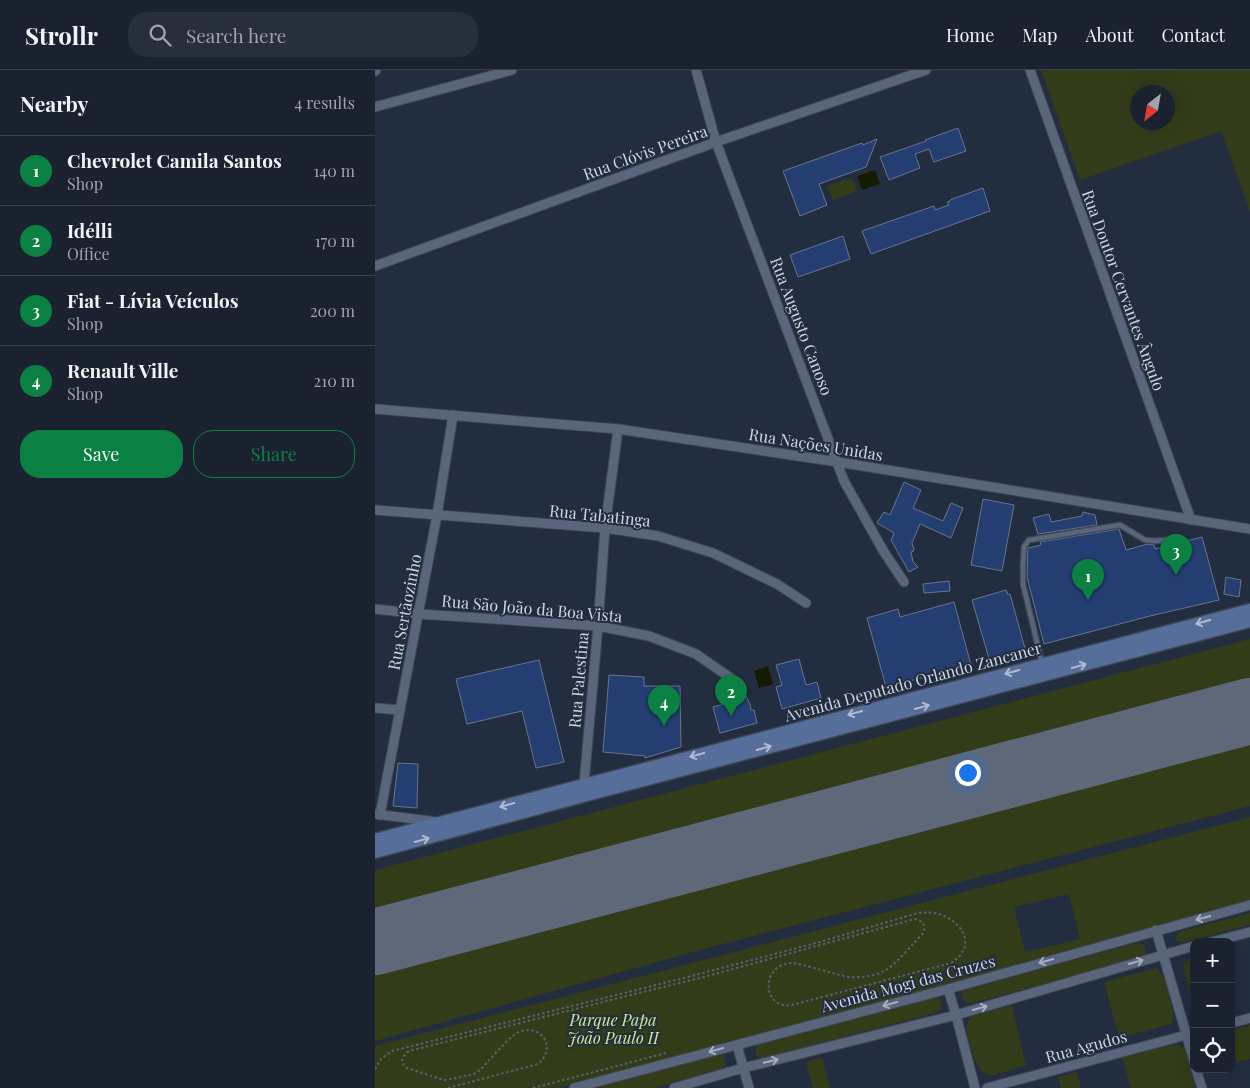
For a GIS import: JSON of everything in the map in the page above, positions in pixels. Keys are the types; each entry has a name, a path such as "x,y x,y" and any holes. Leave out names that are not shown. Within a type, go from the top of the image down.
{"main road":[{"name":"Avenida Deputado Orlando Zancaner","path":"375,840 439,822 585,790 1043,664 1250,610"},
{"name":"Avenida Deputado Orlando Zancaner","path":"614,782 1250,621"},
{"name":"Avenida Deputado Orlando Zancaner","path":"375,852 557,797"}],"street":[{"path":"375,107 512,70"},
{"name":"Rua Augusto Canoso","path":"696,70 716,142 844,481 870,529 904,582"},
{"name":"Rua Clóvis Pereira","path":"375,266 716,142 926,70"},
{"name":"Rua Doutor Cervantes Ângulo","path":"1030,70 1191,520"},
{"name":"Rua Nações Unidas","path":"375,409 618,429 838,462 1250,529"},
{"name":"Rua Sertãozinho","path":"378,814 419,614 453,415"},
{"name":"Rua Palestina","path":"585,790 605,528 618,429"},
{"name":"Rua Tabatinga","path":"375,510 605,528 658,536 713,553 777,584 806,603"},
{"name":"Rua São João da Boa Vista","path":"375,609 419,614 598,626 649,636 696,654 735,681"},
{"path":"375,708 400,710"},
{"path":"378,814 439,822"},
{"path":"407,818 410,820 411,826 408,832"},
{"name":"Avenida Mogi das Cruzes","path":"574,1088 948,989 1250,905"},
{"path":"1156,930 1190,1034"},
{"path":"1227,938 1250,932"},
{"path":"674,1088 743,1068 956,1015 1190,947"},
{"path":"948,989 975,1088"},
{"path":"1235,1022 1250,1018"},
{"name":"Rua Agudos","path":"987,1088 1190,1034"},
{"path":"737,1044 749,1088"},
{"path":"1197,1073 1201,1088"}],"lane":[{"path":"1043,664 1023,584 1024,547 1027,542 1029,540 1120,525 1145,540 1166,540"}],"path":[{"path":"375,1070 381,1059 392,1051 680,979 816,943 918,913 930,912 941,914 957,925 965,936 966,941 963,952 951,963 792,1005 787,1006 778,1003 771,997 768,984 770,975 776,968 794,963 855,978 885,971 923,934 924,926 922,922 915,919 704,977 409,1051 403,1057 403,1065 407,1068 444,1080 452,1079 474,1074 480,1070 515,1033 524,1030 534,1030 543,1036 547,1051 545,1057 538,1064 448,1088"},
{"path":"471,1082 473,1088"}],"green space":[{"path":"1041,70 1250,70 1250,212 1221,131 1080,180"},
{"path":"852,178 857,191 833,200 827,186"},
{"path":"1250,639 1250,693 375,926 375,870"},
{"path":"1250,728 1250,806 700,950 375,1041 375,958"},
{"name":"Parque Papa João Paulo II","path":"1250,817 1250,904 558,1088 375,1088 375,1046","holes":["1069,894 1080,939 1025,952 1014,907"]},
{"path":"1250,913 1250,925 1200,938 1190,938 1190,941 1185,942 1176,941 1178,932"},
{"path":"1140,942 1145,946 1146,952 1143,957 972,1003 967,1004 962,999 961,995 964,990"},
{"path":"1190,960 1190,994 1183,967 1186,961"},
{"path":"1157,968 1166,982 1174,1015 1171,1024 1119,1038 1104,982"},
{"path":"933,997 939,998 941,1002 941,1008 936,1013 761,1058 755,1054 758,1044"},
{"path":"1012,1005 1026,1065 992,1076 982,1072 974,1059 966,1030 970,1017"},
{"path":"1250,1025 1250,1059 1237,1062 1235,1056 1235,1029"},
{"path":"1177,1044 1185,1048 1195,1088 1131,1088 1122,1057"},
{"path":"723,1055 725,1062 721,1070 653,1088 596,1088"},
{"path":"822,1058 830,1088 813,1088 806,1062"},
{"path":"1077,1072 1081,1088 1061,1088 1058,1077"}],"shaded area":[{"path":"875,170 880,184 862,190 857,176"},
{"path":"768,666 773,684 759,688 754,671"}],"building":[{"path":"958,128 966,151 934,162 929,149 915,154 920,168 889,180 880,157"},
{"path":"877,139 866,167 819,184 827,205 800,216 783,171"},
{"path":"983,188 990,211 871,254 862,231 934,206 935,210 949,205 947,202 950,200"},
{"path":"843,236 850,259 798,277 790,255"},
{"path":"904,482 921,490 913,508 943,521 951,503 963,508 951,538 920,524 912,543 914,551 911,552 913,562 918,567 909,572 891,540 894,533 877,523 884,512 890,515"},
{"path":"983,499 1014,505 1002,571 971,565"},
{"path":"1083,512 1095,515 1097,525 1038,534 1033,518 1049,514 1051,522 1082,516"},
{"path":"1119,529 1126,550 1148,544 1154,545 1155,549 1202,537 1219,600 1044,644 1027,577 1028,548 1041,545 1040,542"},
{"path":"1226,577 1241,580 1239,597 1224,594"},
{"path":"949,581 950,591 924,593 923,584"},
{"path":"1006,590 1008,595 1010,594 1026,652 990,662 972,600"},
{"path":"954,602 971,665 886,687 867,618 898,609 900,617"},
{"path":"799,659 806,685 817,682 821,698 782,709 776,687 782,685 776,665"},
{"path":"539,660 564,762 536,768 522,711 467,724 456,679"},
{"path":"609,675 644,677 644,686 680,686 681,747 645,758 645,756 603,752"},
{"path":"746,696 751,710 754,710 757,723 720,733 713,707 728,703 729,700 736,699 736,697"},
{"path":"398,763 418,764 417,808 393,806"}],"runway":[{"path":"375,942 1250,711"}],"place":[{"name":"Fiat - Lívia Veículos","path":"1176,575"},
{"name":"Chevrolet Camila Santos","path":"1088,600"},
{"name":"Idélli","path":"731,716"},
{"name":"Renault Ville","path":"664,726"}]}
